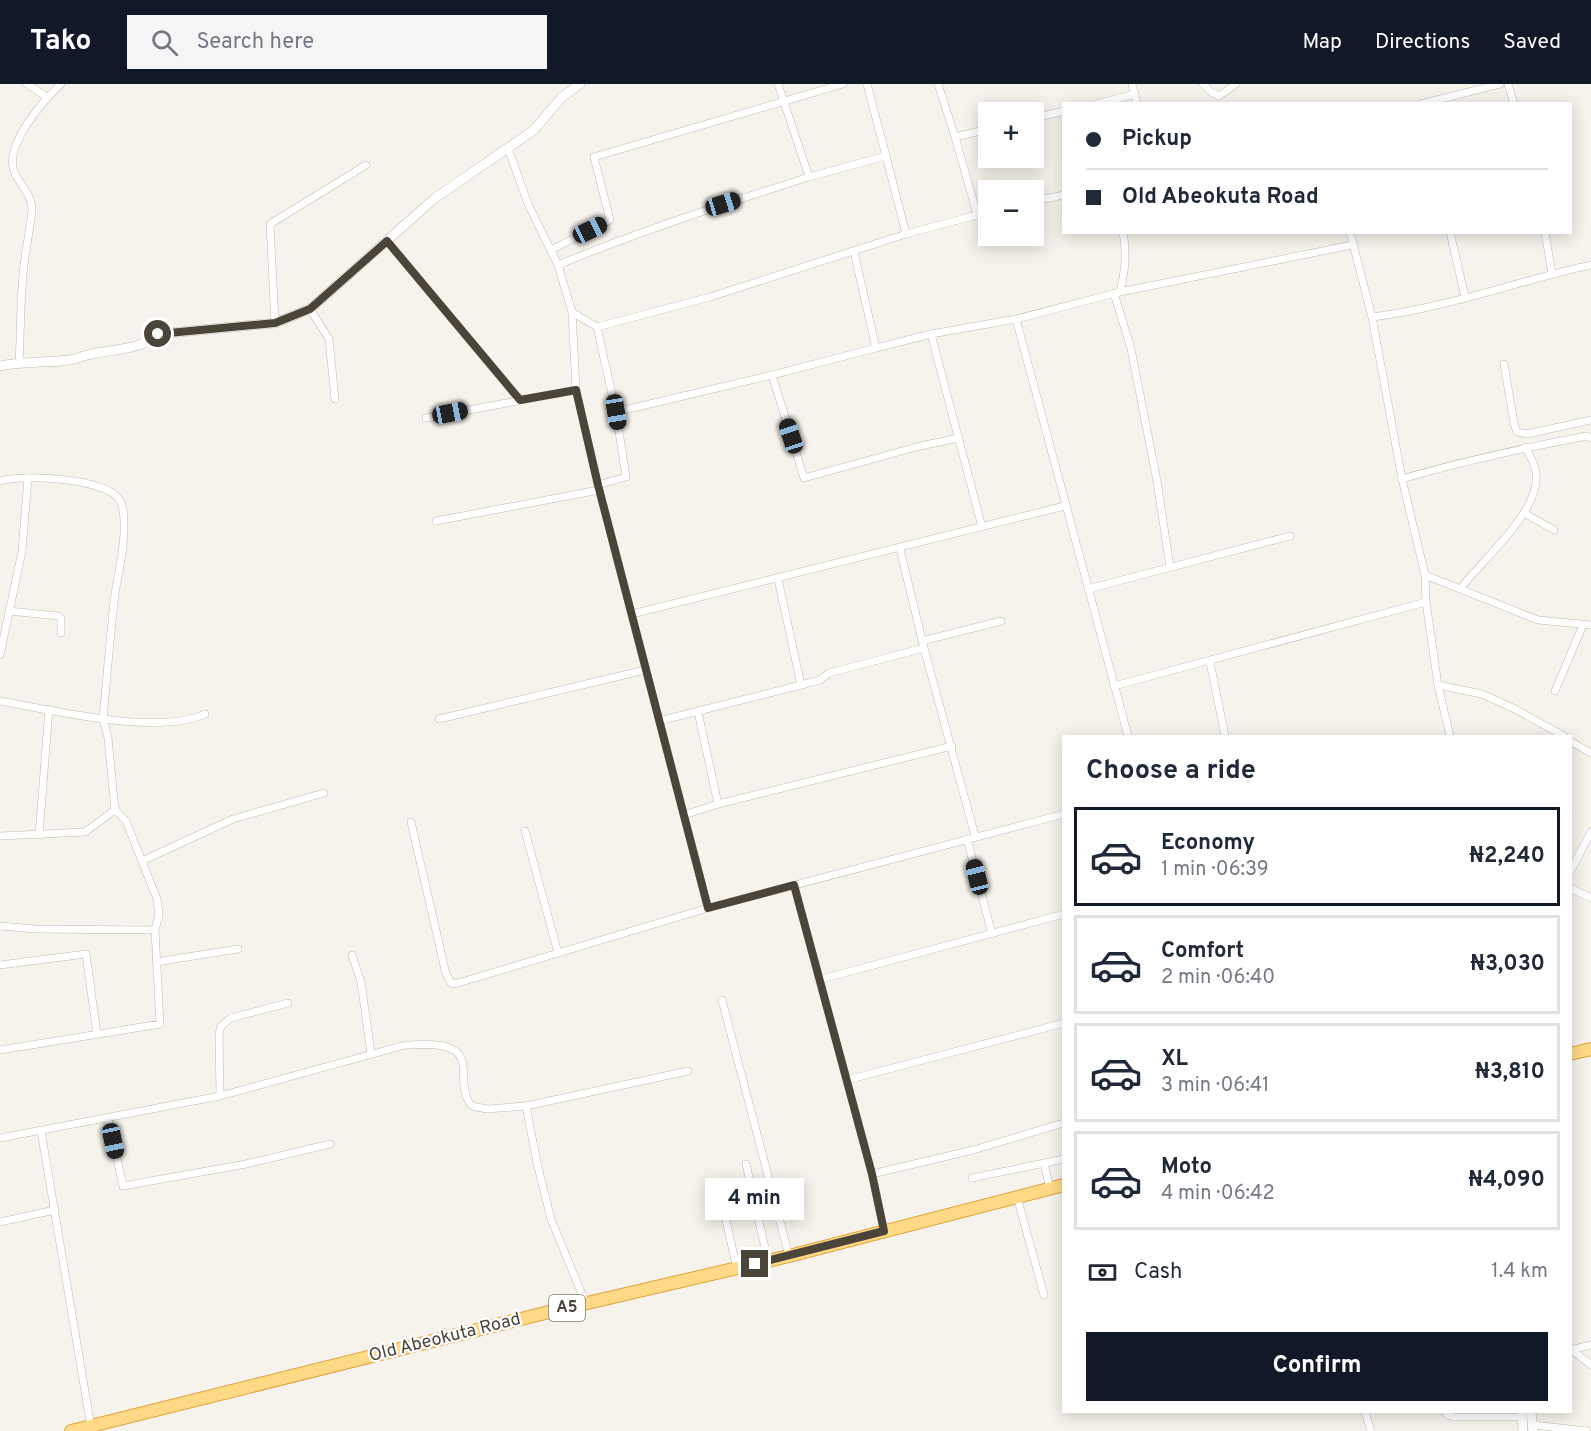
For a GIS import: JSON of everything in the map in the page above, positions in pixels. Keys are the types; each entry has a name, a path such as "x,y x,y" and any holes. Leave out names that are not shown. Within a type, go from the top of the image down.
{"highway":[{"path":"1572,1054 1591,1049"},
{"name":"Old Abeokuta Road","path":"71,1431 737,1269 1062,1185"}],"street":[{"path":"27,84 47,97"},
{"path":"19,362 24,266 32,208 27,192 14,171 13,164 21,134 47,97 61,84"},
{"path":"0,366 19,362 70,360 96,353 121,350 152,339 158,334 275,323 310,309 435,198 542,123 562,97 568,84"},
{"path":"562,97 580,84"},
{"path":"778,84 809,177"},
{"path":"551,250 610,220 594,157 843,84"},
{"path":"867,84 906,234"},
{"path":"572,312 597,327 710,297 906,234 977,214 938,84"},
{"path":"1132,84 1137,102"},
{"path":"1203,84 1219,100 1236,84"},
{"path":"1428,102 1500,84"},
{"path":"1508,84 1513,102"},
{"path":"1104,102 1135,94"},
{"path":"1044,116 1062,111"},
{"path":"955,137 978,131"},
{"path":"508,148 528,204 558,265 572,312 576,390 598,488 708,908"},
{"path":"558,265 680,218 809,177 885,156"},
{"path":"275,323 270,224 366,165"},
{"path":"1044,199 1062,195"},
{"path":"1123,234 1126,266 1117,292 1131,349 1163,514 1170,567"},
{"path":"1350,234 1372,317 1402,478 1425,575 1426,602 1438,685 1450,735"},
{"path":"1450,234 1465,297"},
{"path":"1545,234 1552,274"},
{"path":"387,241 520,400"},
{"path":"616,412 931,334 1016,320 1117,292 1352,245"},
{"path":"854,252 876,348"},
{"path":"1372,317 1390,315 1591,265"},
{"path":"310,309 329,339 335,399"},
{"path":"1016,320 1128,735"},
{"path":"436,521 598,488 626,477 616,412 597,327"},
{"path":"931,334 982,527"},
{"path":"1504,364 1517,432 1527,434 1591,420"},
{"path":"772,375 804,477 959,438"},
{"path":"426,418 576,390"},
{"path":"1402,478 1525,447 1587,436 1591,438"},
{"path":"1461,588 1524,513 1534,494 1537,476 1534,464 1525,447"},
{"path":"0,481 13,477 95,484 119,499 123,513 124,532 115,594 103,718 108,738 115,810 126,821 157,899 159,915 155,930 160,1024 0,1050"},
{"path":"0,655 22,551 28,478"},
{"path":"632,614 1065,506"},
{"path":"1524,513 1554,530"},
{"path":"1088,589 1290,536"},
{"path":"900,549 923,645 952,746 992,934"},
{"path":"1425,575 1538,620 1587,625 1556,691"},
{"path":"778,579 801,685"},
{"path":"1114,686 1426,602"},
{"path":"9,611 58,616 61,618 61,633"},
{"path":"659,722 820,680 829,673 1000,621"},
{"path":"1210,662 1225,735"},
{"path":"439,719 645,670"},
{"path":"1438,685 1482,694 1515,708 1562,735"},
{"path":"0,701 130,722 176,722 205,714"},
{"path":"39,835 49,709"},
{"path":"698,712 718,804"},
{"path":"1572,742 1591,753"},
{"path":"684,815 718,804 952,746"},
{"path":"142,861 233,819 324,793"},
{"path":"0,836 85,832 115,810"},
{"path":"411,822 446,974 451,983 455,984 708,908 1062,815"},
{"path":"525,831 558,953"},
{"path":"1572,868 1591,832"},
{"path":"794,885 872,1174 884,1231"},
{"path":"1572,889 1591,898"},
{"path":"818,980 1062,915"},
{"path":"0,926 35,929 155,930"},
{"path":"156,962 238,949"},
{"path":"0,965 86,954 98,1034"},
{"path":"352,955 361,982 371,1053"},
{"path":"722,1000 789,1256"},
{"path":"220,1096 219,1034 221,1026 231,1018 288,1003"},
{"path":"847,1080 1062,1024"},
{"path":"0,1138 220,1096 371,1053 405,1046 436,1044 448,1048 461,1059 465,1094 472,1106 487,1109 526,1106 688,1071"},
{"path":"526,1106 551,1219 586,1304"},
{"path":"108,1118 123,1186 246,1164 330,1144"},
{"path":"872,1174 973,1150 1062,1124"},
{"path":"41,1131 91,1427"},
{"path":"972,1179 1062,1160"},
{"path":"746,1164 768,1261"},
{"path":"1044,1164 1050,1188"},
{"path":"737,1269 720,1194 723,1190 750,1184"},
{"path":"1017,1197 1044,1295"},
{"path":"0,1222 55,1210"},
{"path":"1572,1350 1591,1346"},
{"path":"1572,1351 1591,1365"},
{"path":"1365,1413 1371,1431"},
{"path":"1446,1413 1454,1417 1522,1414 1523,1431"},
{"path":"1531,1413 1533,1428 1587,1431"}],"route":[{"path":"158,334 275,323 310,309 387,241 520,400 576,390 645,670 708,908 794,885 872,1174 884,1231 755,1264"}]}
